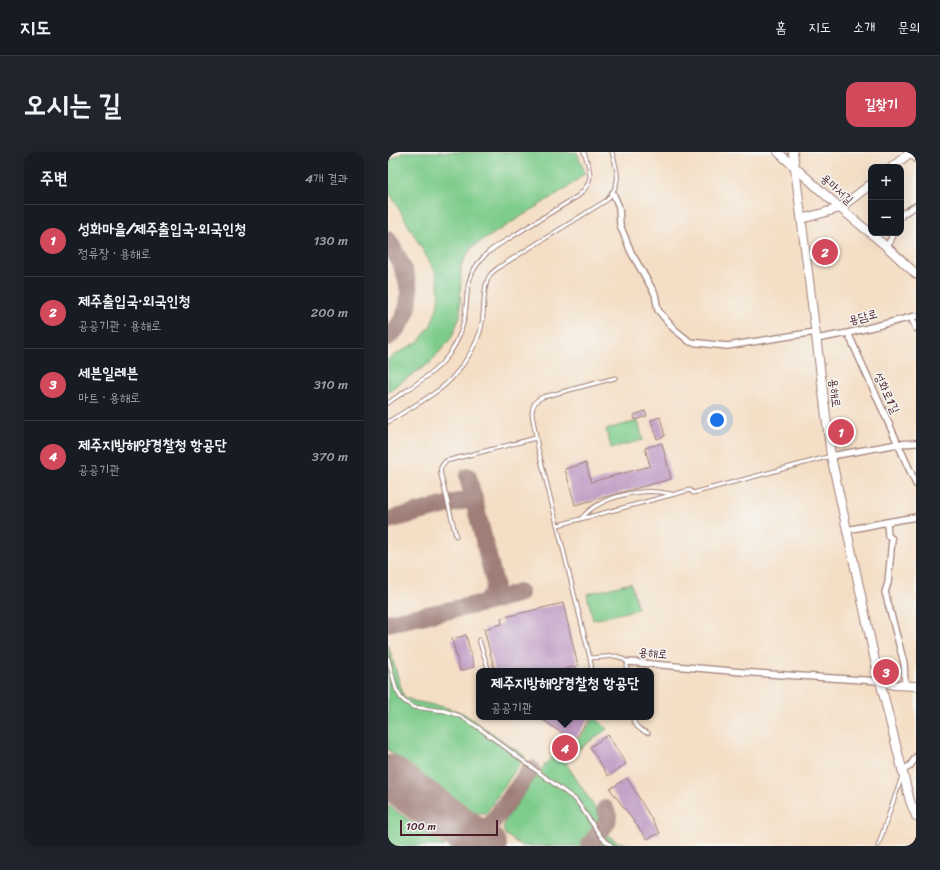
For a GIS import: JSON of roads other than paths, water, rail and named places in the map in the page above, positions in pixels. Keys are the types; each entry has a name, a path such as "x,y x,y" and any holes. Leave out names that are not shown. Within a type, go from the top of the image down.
{"main road":[{"name":"용마서길","path":"778,152 840,208 916,273"},
{"name":"용해로","path":"793,152 831,456 880,680 904,770 910,801 916,816"},
{"path":"896,164 910,152"},
{"path":"802,219 840,208 868,186"},
{"path":"880,680 893,685 916,686"}],"street":[{"path":"910,152 916,159"},
{"name":"용담로","path":"613,193 619,207 620,225 631,252 655,294 658,310 673,328 690,342 727,346 848,333 913,316"},
{"path":"904,213 916,206"},
{"path":"887,247 892,236"},
{"path":"913,316 916,328"},
{"name":"성화로1길","path":"848,333 916,484"},
{"path":"831,456 898,444 916,443"},
{"path":"847,530 916,518"},
{"path":"887,522 888,536 892,539 888,583 885,592 904,663 905,685"},
{"name":"용해로","path":"628,662 754,673 880,680"},
{"path":"904,770 910,766 916,757"}],"lane":[{"path":"388,403 431,374 450,353 458,338 464,321 469,280 481,260 496,247 578,196 587,188 590,172 589,163 584,152"},
{"path":"388,422 440,389 454,375 470,353 480,332 485,310 485,287 490,275 499,267 607,200 613,193 618,179 612,152"},
{"path":"592,668 536,438 532,409 534,403 543,397 615,378"},
{"path":"456,536 441,475 441,464 446,461 536,438"},
{"path":"558,525 690,490 693,493 831,456"},
{"path":"581,519 587,511 596,505 622,496 644,492 672,495"},
{"path":"479,640 488,668"},
{"name":"용해로","path":"590,658 617,656 628,662"},
{"path":"388,658 396,689 400,698 413,706 445,711 460,716 479,728 576,800 602,838 612,846"},
{"path":"627,668 628,662"},
{"path":"633,720 640,731 648,733"},
{"path":"878,846 904,770"}],"place":[{"name":"제주출입국·외국인청","path":"825,252"},
{"name":"성화마을/제주출입국·외국인청","path":"841,432"},
{"name":"세븐일레븐","path":"886,672"},
{"name":"제주지방해양경찰청 항공단","path":"565,748"}]}
